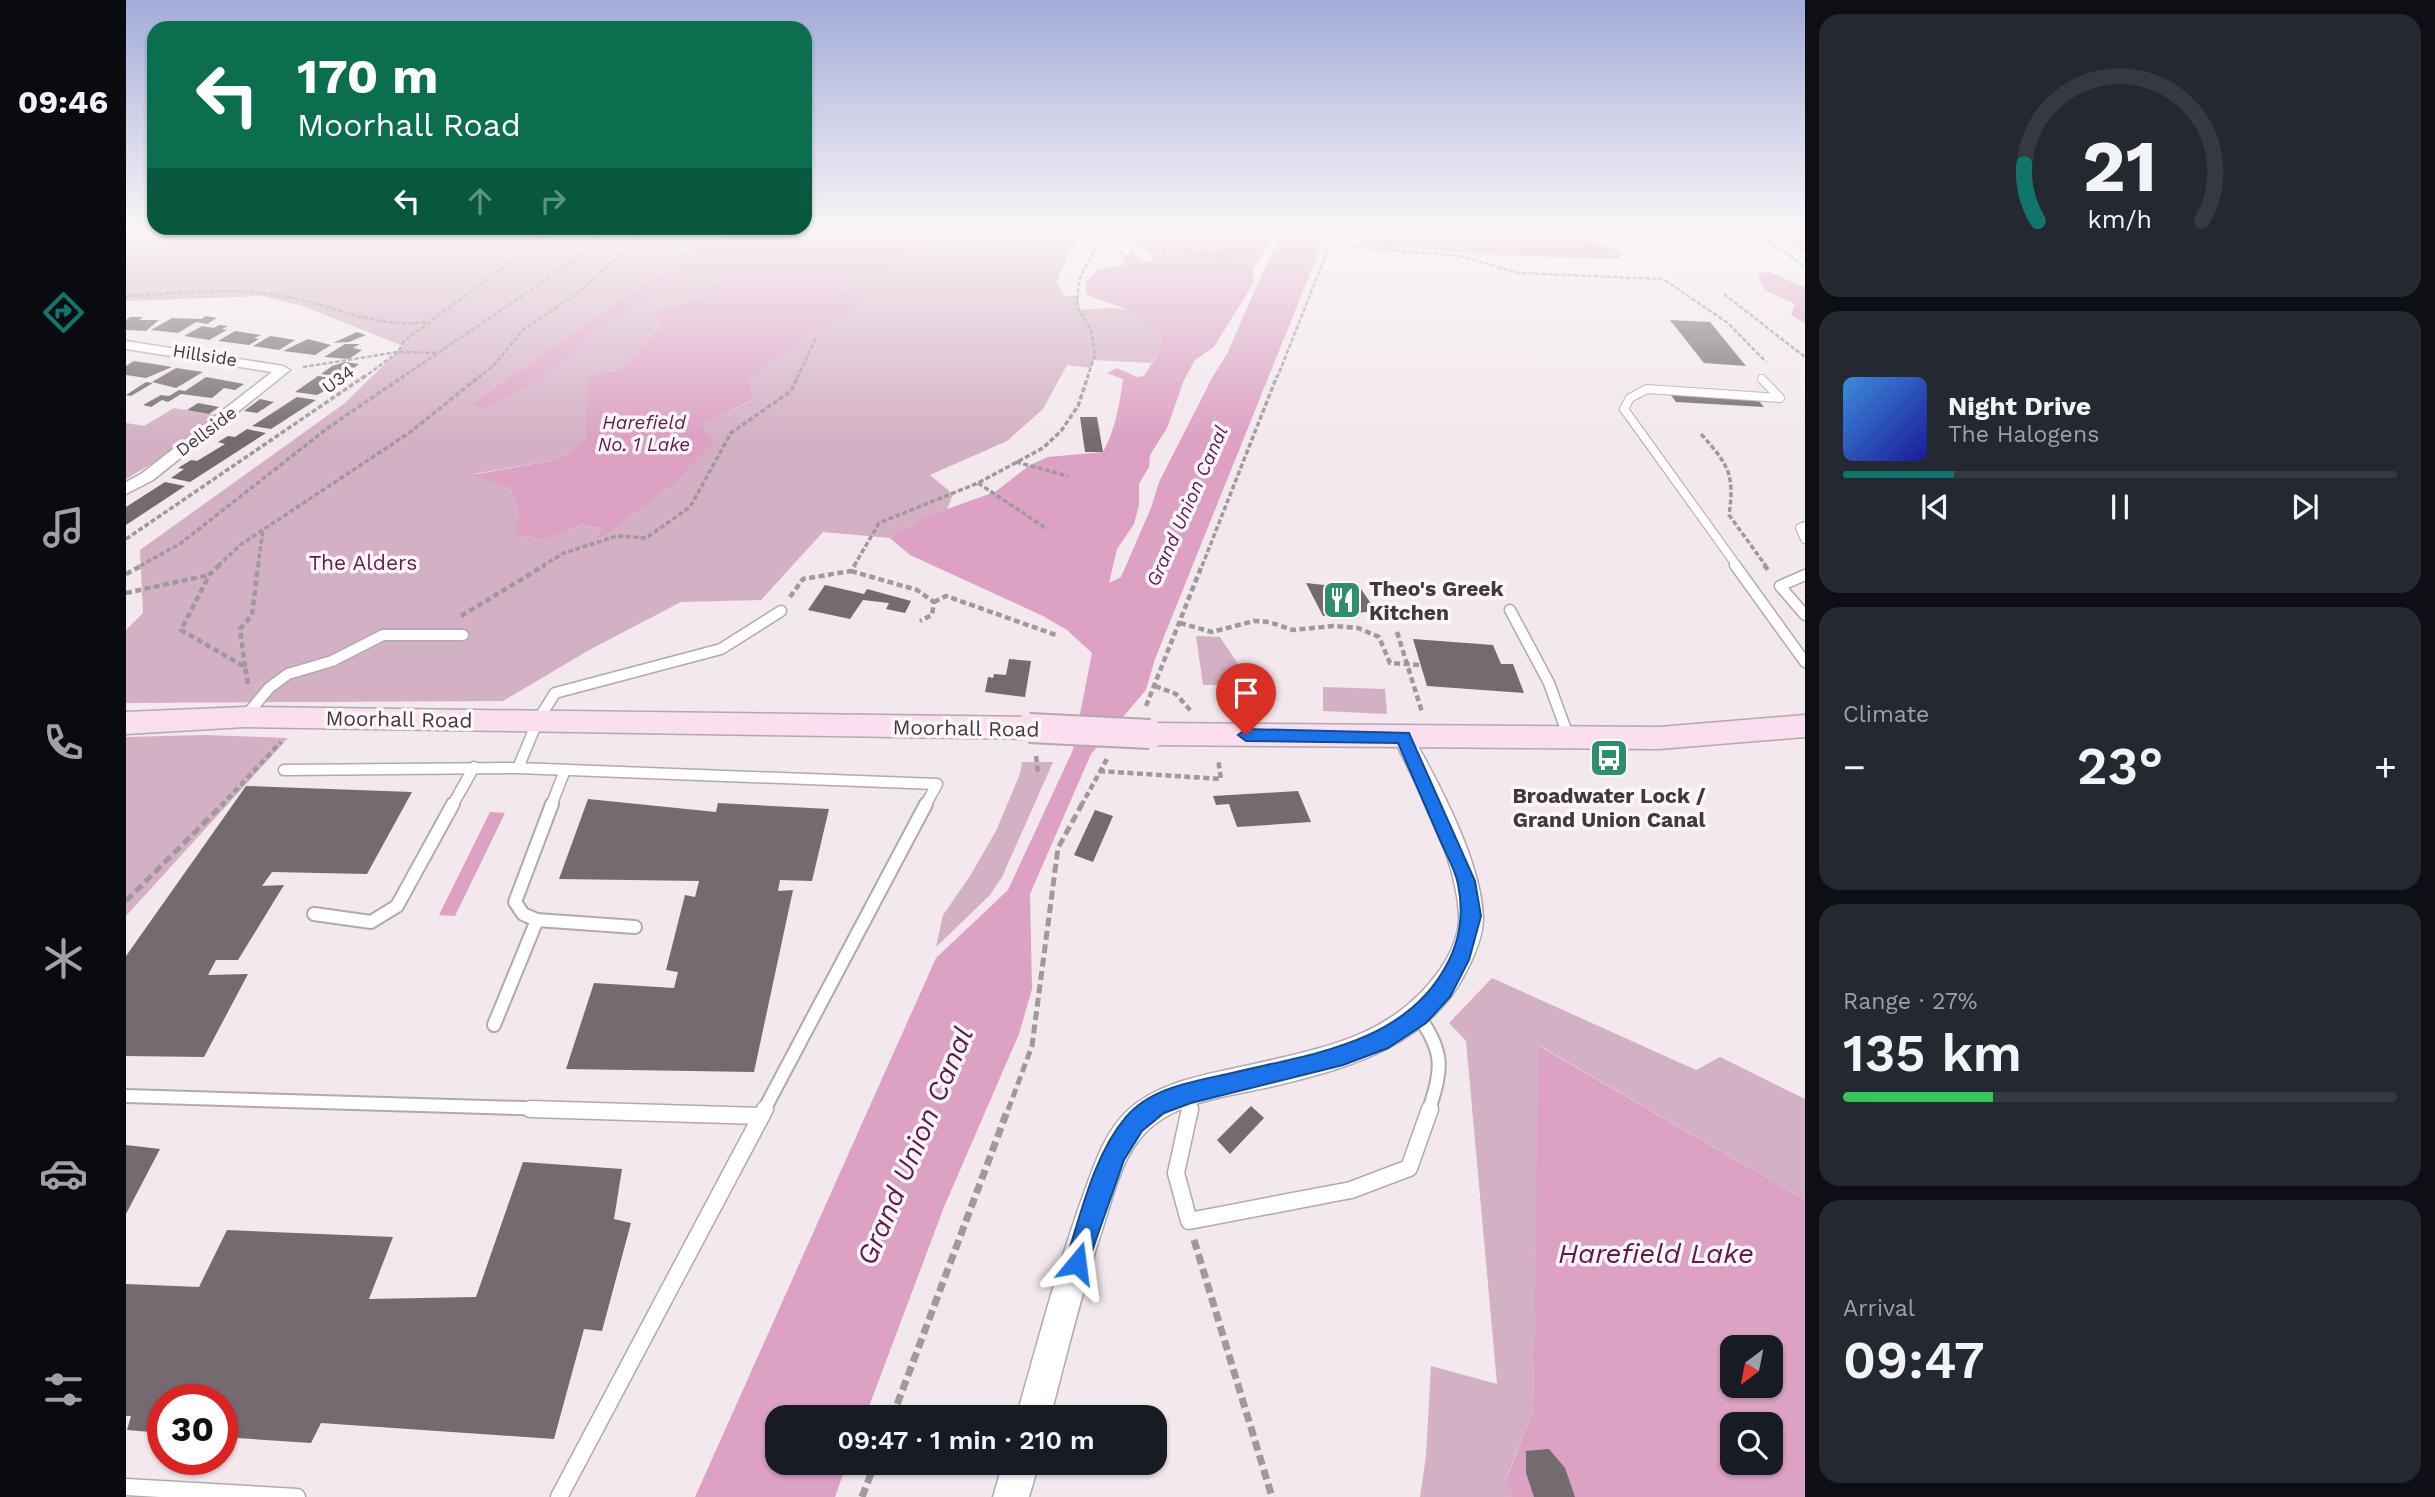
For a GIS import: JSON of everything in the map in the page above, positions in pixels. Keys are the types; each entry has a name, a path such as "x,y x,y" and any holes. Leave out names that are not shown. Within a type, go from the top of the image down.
{"street":[{"name":"Hillside","path":"126,345 283,370"},
{"name":"Dellside","path":"126,489 147,477 283,370"},
{"name":"Moorhall Road","path":"126,723 249,711 1032,739 1150,734 1414,730 1569,738 1659,738 1805,726"},
{"path":"1037,1405 1084,1237 1116,1152 1134,1124 1157,1105 1191,1093 1343,1056 1381,1041 1419,1017 1443,991 1460,960 1472,916 1466,881 1414,730"},
{"path":"1011,1497 1017,1475"}],"lane":[{"path":"1762,379 1780,398 1647,388 1630,398 1624,409 1805,662"},
{"path":"1805,526 1800,528 1805,539"},
{"path":"1805,575 1780,586 1805,615"},
{"path":"1510,610 1549,684 1569,738"},
{"path":"518,768 538,720 555,693 721,649 781,611"},
{"path":"249,711 288,674 332,661 383,635 463,635"},
{"path":"314,914 371,922 397,906 474,767"},
{"path":"284,770 474,767 937,784 559,1497"},
{"path":"565,770 515,902 523,914 537,919 635,927"},
{"path":"494,1025 537,919"},
{"path":"1191,1093 1190,1115 1176,1172 1189,1221 1351,1190 1409,1168 1439,1074 1440,1054 1431,1033 1419,1017"},
{"path":"126,1096 761,1116"},
{"path":"126,1487 298,1497"}],"path":[{"path":"294,299 407,326 433,319"},
{"name":"U34","path":"126,539 318,410 398,352 404,341 460,299"},
{"path":"126,574 181,543 329,427 518,299"},
{"path":"245,667 181,630 210,575 240,545 409,433 493,366 523,330 569,299"},
{"path":"851,571 879,523 978,483 1043,448 1061,431 1078,405 1095,355 1091,330 1077,306 1078,299"},
{"path":"1192,719 1191,711 1176,694 1155,686 1308,299"},
{"path":"1692,299 1728,323 1766,362"},
{"path":"1730,299 1805,357"},
{"path":"417,635 456,619 564,553 617,536 646,538 690,507 731,433 791,391 817,336"},
{"path":"303,367 398,352 439,353"},
{"path":"1701,434 1732,470 1734,479 1730,515 1780,586"},
{"path":"1016,462 1068,476"},
{"path":"978,483 1047,529"},
{"path":"249,711 240,629 252,615 263,529"},
{"path":"781,611 803,579 851,571 917,590 934,602"},
{"path":"126,593 210,575"},
{"path":"934,602 946,596 1056,635"},
{"path":"920,621 932,615 934,602"},
{"path":"1179,623 1212,632 1254,621 1269,622 1293,630 1333,626 1358,628 1379,637 1390,663 1421,665"},
{"path":"1397,632 1407,664 1414,730"},
{"path":"126,901 255,772 288,733"},
{"path":"1032,739 1038,772"},
{"path":"897,1405 1032,1046 1058,848 1099,771 1221,779 1217,751"},
{"path":"1189,1221 1272,1497"},
{"path":"862,1497 870,1475"}],"green space":[{"name":"The Alders","path":"126,299 185,299 126,301"},
{"name":"The Alders","path":"274,299 623,299 471,402 486,409 550,373 592,335 647,299 700,299 649,312 661,323 620,372 587,376 588,440 559,459 474,474 510,488 519,513 515,535 545,540 580,525 601,528 599,539 700,425 751,401 747,380 812,332 839,321 863,300 860,299 1078,299 1080,310 1116,308 1136,313 1154,327 1162,339 1161,348 1151,363 1094,360 1091,368 1067,365 1043,409 1007,441 930,475 953,494 947,510 922,518 890,538 823,532 761,600 681,602 591,649 503,701 126,703 126,630 143,613 140,550 345,403 403,346 303,306"},
{"path":"174,408 216,415 153,463 126,479 126,423 144,426"},
{"path":"1196,636 1220,637 1252,685 1203,685"},
{"path":"1323,687 1385,689 1387,714 1323,711"},
{"path":"205,735 288,738 126,916 126,737"},
{"path":"1022,762 1053,762 1002,877 990,895 936,947 943,915 996,831 1020,774"},
{"path":"1492,978 1696,1070 1720,1057 1805,1099 1805,1200 1540,1046 1533,1411 1506,1479 1512,1497 1420,1497 1426,1456 1431,1366 1497,1384 1466,1041 1449,1023"}],"water":[{"name":"Harefield No. 1 Lake","path":"623,299 647,299 592,335 550,373 486,409 470,403"},
{"name":"Harefield No. 1 Lake","path":"700,299 864,300 839,321 812,332 748,380 752,400 701,425 713,443 673,484 597,540 601,528 580,525 545,540 514,535 519,513 510,488 473,475 559,459 587,440 587,376 620,371 661,324 649,312"},
{"name":"Grand Union Canal","path":"1099,299 1244,299 1214,347 1195,360 1184,380 1167,428 1150,455 1149,467 1139,484 1139,505 1134,524 1117,549 1109,583 1121,577 1151,508 1159,482 1227,354 1251,299 1300,299 1155,659 1146,690 1091,754 1030,894 1032,989 1019,1034 944,1207 870,1405 765,1405 765,1475 843,1475 835,1497 695,1497 936,958 1008,890 1073,750 1092,653 1067,630 1043,616 910,555 890,538 922,518 995,492 1030,465 1048,457 1103,452 1114,426 1123,379 1107,373 1117,368 1137,377 1144,376 1161,348 1162,339 1155,329 1138,315"},
{"path":"1784,299 1805,299 1805,323 1791,315 1795,304"},
{"path":"490,812 505,813 455,916 439,915"},
{"name":"Harefield Lake","path":"1539,1046 1805,1200 1805,1497 1512,1497 1506,1480 1533,1411"}],"building":[{"path":"206,316 217,318 207,324 196,322 178,333 151,330 172,318 201,319"},
{"path":"130,317 159,320 146,331 126,330 126,320"},
{"path":"1670,320 1710,322 1746,366 1704,363"},
{"path":"219,325 228,326 222,329 227,330 209,340 184,336 202,326 214,328"},
{"path":"235,331 261,335 254,338 259,339 249,345 218,341"},
{"path":"357,332 366,335 349,342 333,343"},
{"path":"270,336 295,340 279,350 253,346"},
{"path":"308,339 331,345 315,355 283,351"},
{"path":"345,344 360,344 353,348 362,350 349,359 324,357"},
{"path":"134,361 172,367 146,378 126,375 126,366"},
{"path":"345,362 359,364 342,377 321,374 332,366"},
{"path":"176,368 203,372 176,388 152,382"},
{"path":"318,376 344,380 317,395 295,392"},
{"path":"206,377 244,384 235,390 224,388 212,398 181,394 168,402 162,400 151,407 143,405 161,395 169,396 179,390 185,391"},
{"path":"146,382 153,383 131,396 126,395"},
{"path":"1671,395 1758,400 1764,407 1676,402"},
{"path":"297,397 316,400 271,429 252,426"},
{"path":"260,399 274,402 257,413 244,411"},
{"path":"198,403 219,407 209,414 187,410"},
{"path":"1080,417 1097,417 1103,452 1085,452"},
{"path":"247,429 266,433 190,482 171,478 184,469 178,468 191,460 197,461 225,444 218,442 228,436 235,437"},
{"path":"165,482 185,486 126,525 126,507"},
{"name":"Theo's Greek Kitchen","path":"1306,583 1361,589 1376,611 1323,616"},
{"path":"825,585 864,594 867,589 911,601 905,613 886,609 889,603 863,600 850,619 808,610"},
{"path":"1413,639 1493,645 1501,664 1513,664 1524,693 1427,686"},
{"path":"1009,659 1031,661 1025,697 985,692 988,677 993,678 994,674 1006,675"},
{"path":"246,786 412,792 367,874 272,872 262,886 284,885 238,960 216,960 208,975 248,974 204,1057 126,1056 126,956"},
{"path":"1298,791 1311,822 1237,827 1229,804 1216,805 1213,796"},
{"path":"588,799 716,812 718,803 829,809 812,881 780,880 778,891 793,890 754,1072 566,1069 594,983 674,988 678,972 666,970 685,895 695,897 699,881 559,879"},
{"path":"1095,810 1113,816 1093,862 1074,855"},
{"path":"1251,1106 1264,1118 1230,1154 1217,1140"},
{"path":"126,1145 160,1149 126,1214"},
{"path":"523,1162 622,1169 614,1219 631,1223 602,1331 584,1329 554,1439 321,1423 311,1443 238,1438 238,1384 147,1384 147,1432 127,1430 131,1416 126,1416 126,1284 199,1287 227,1230 393,1237 369,1299 476,1297"},
{"path":"1549,1449 1565,1468 1575,1497 1534,1497 1526,1473 1526,1451"}],"place":[{"name":"Theo's Greek Kitchen","path":"1342,600"},
{"name":"Broadwater Lock / Grand Union Canal","path":"1609,758"}],"route":[{"path":"1077,1263 1104,1179 1116,1152 1134,1124 1157,1105 1191,1093 1343,1056 1381,1041 1419,1017 1443,991 1460,960 1468,936 1472,916 1466,881 1403,737 1246,735"}]}
